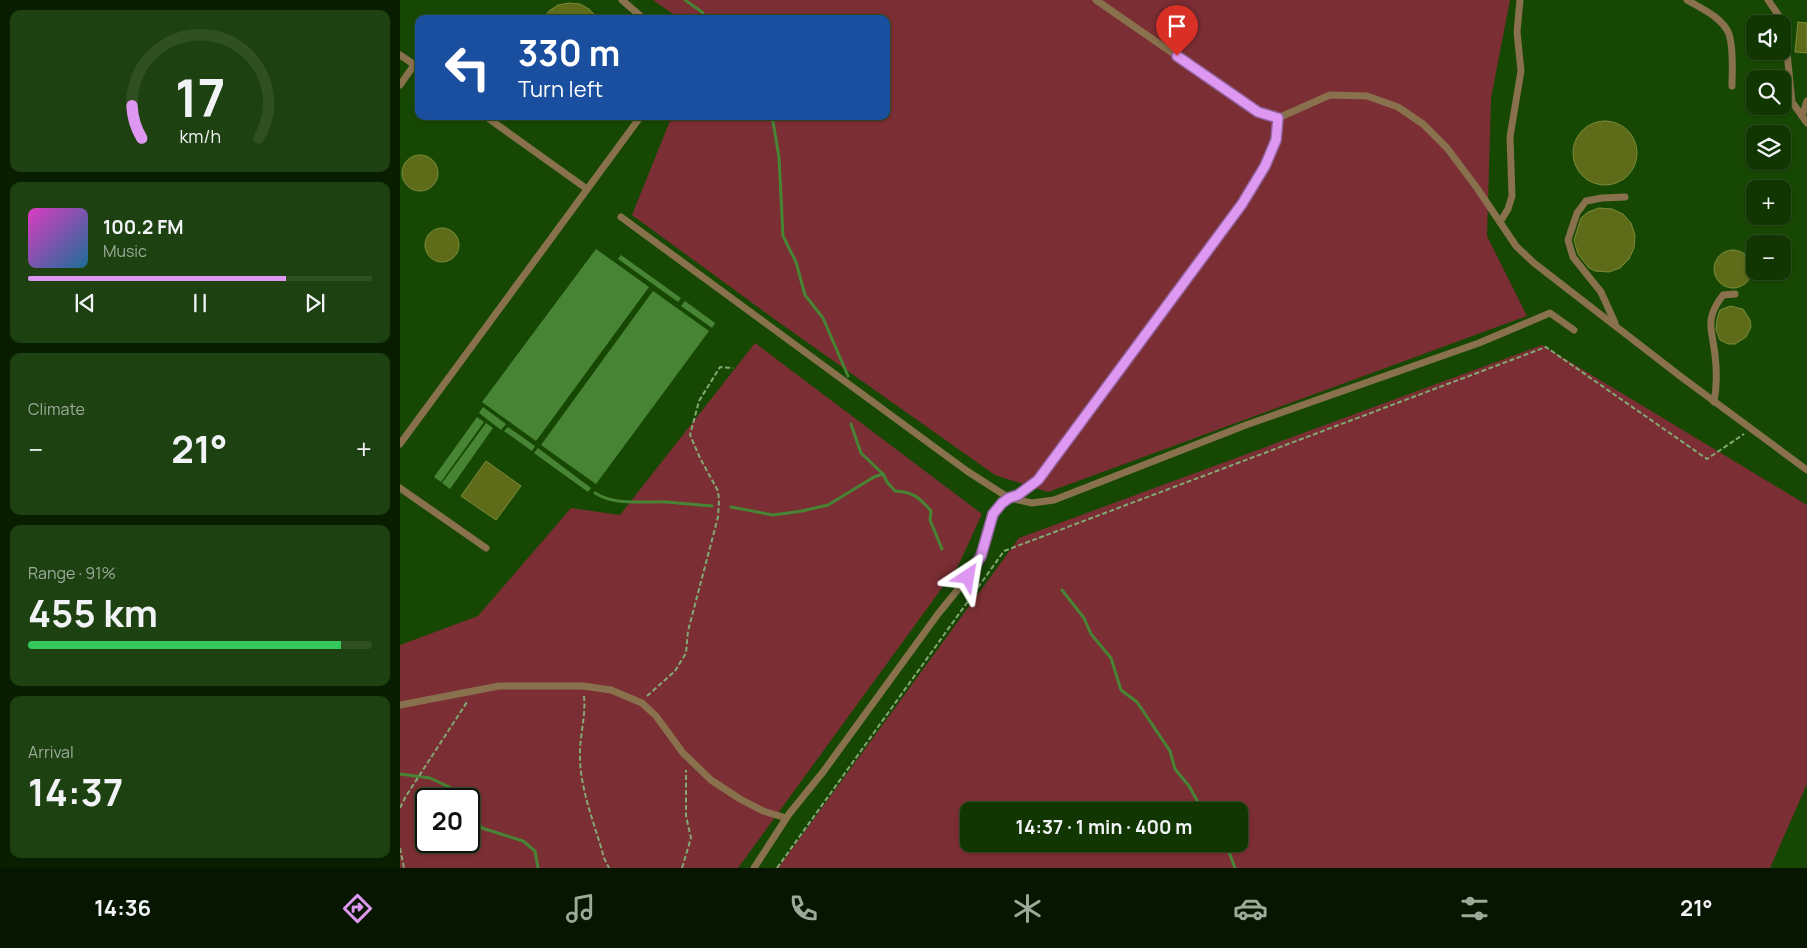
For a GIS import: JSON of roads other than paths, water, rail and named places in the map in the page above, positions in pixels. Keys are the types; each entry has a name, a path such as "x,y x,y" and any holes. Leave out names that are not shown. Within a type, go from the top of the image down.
{"lane":[{"path":"622,0 639,15"},
{"path":"1096,0 1258,112 1278,118 1330,95 1368,96 1398,107 1423,124 1441,142 1477,188 1516,246 1534,263 1714,402 1807,470"},
{"path":"1500,222 1508,209 1512,196 1510,137 1521,71 1517,32 1520,0"},
{"path":"1687,0 1720,22 1729,34 1732,56 1732,86"},
{"path":"1768,0 1784,23 1792,102 1807,123"},
{"path":"400,55 415,66"},
{"path":"400,85 415,68"},
{"path":"1802,116 1807,101"},
{"path":"754,868 786,818 823,772 938,614 968,577 981,556 993,514 1002,503 1018,495 1038,480 1242,204 1265,166 1276,140 1278,118"},
{"path":"491,120 587,189"},
{"path":"400,444 637,120"},
{"path":"1616,326 1600,292 1573,257 1568,240 1578,213 1586,201 1625,197"},
{"path":"621,217 936,448 1009,498 1032,502 1054,500 1246,425 1479,343 1550,313 1574,330"},
{"path":"1714,402 1717,384 1715,354 1710,327 1715,306 1722,296 1735,294"},
{"path":"400,488 486,548"},
{"path":"400,705 499,686 583,686 611,690 635,699 656,716 687,757 712,780 763,812 786,818"}],"waterway":[{"path":"685,0 704,15"},
{"path":"773,120 779,157 783,236 796,262 805,295 823,318 848,376"},
{"path":"851,424 861,453 883,474 895,491 915,496 931,511 930,520 942,549"},
{"path":"731,507 773,515 802,511 828,505 874,477 883,474"},
{"path":"595,493 611,500 712,506"},
{"path":"1062,590 1084,618 1091,634 1111,658 1121,690 1137,702 1170,751 1175,769 1189,786 1198,802"},
{"path":"400,774 430,778 451,788"},
{"path":"480,826 482,828 523,841 535,851 538,868"},
{"path":"1229,852 1235,868"}]}
